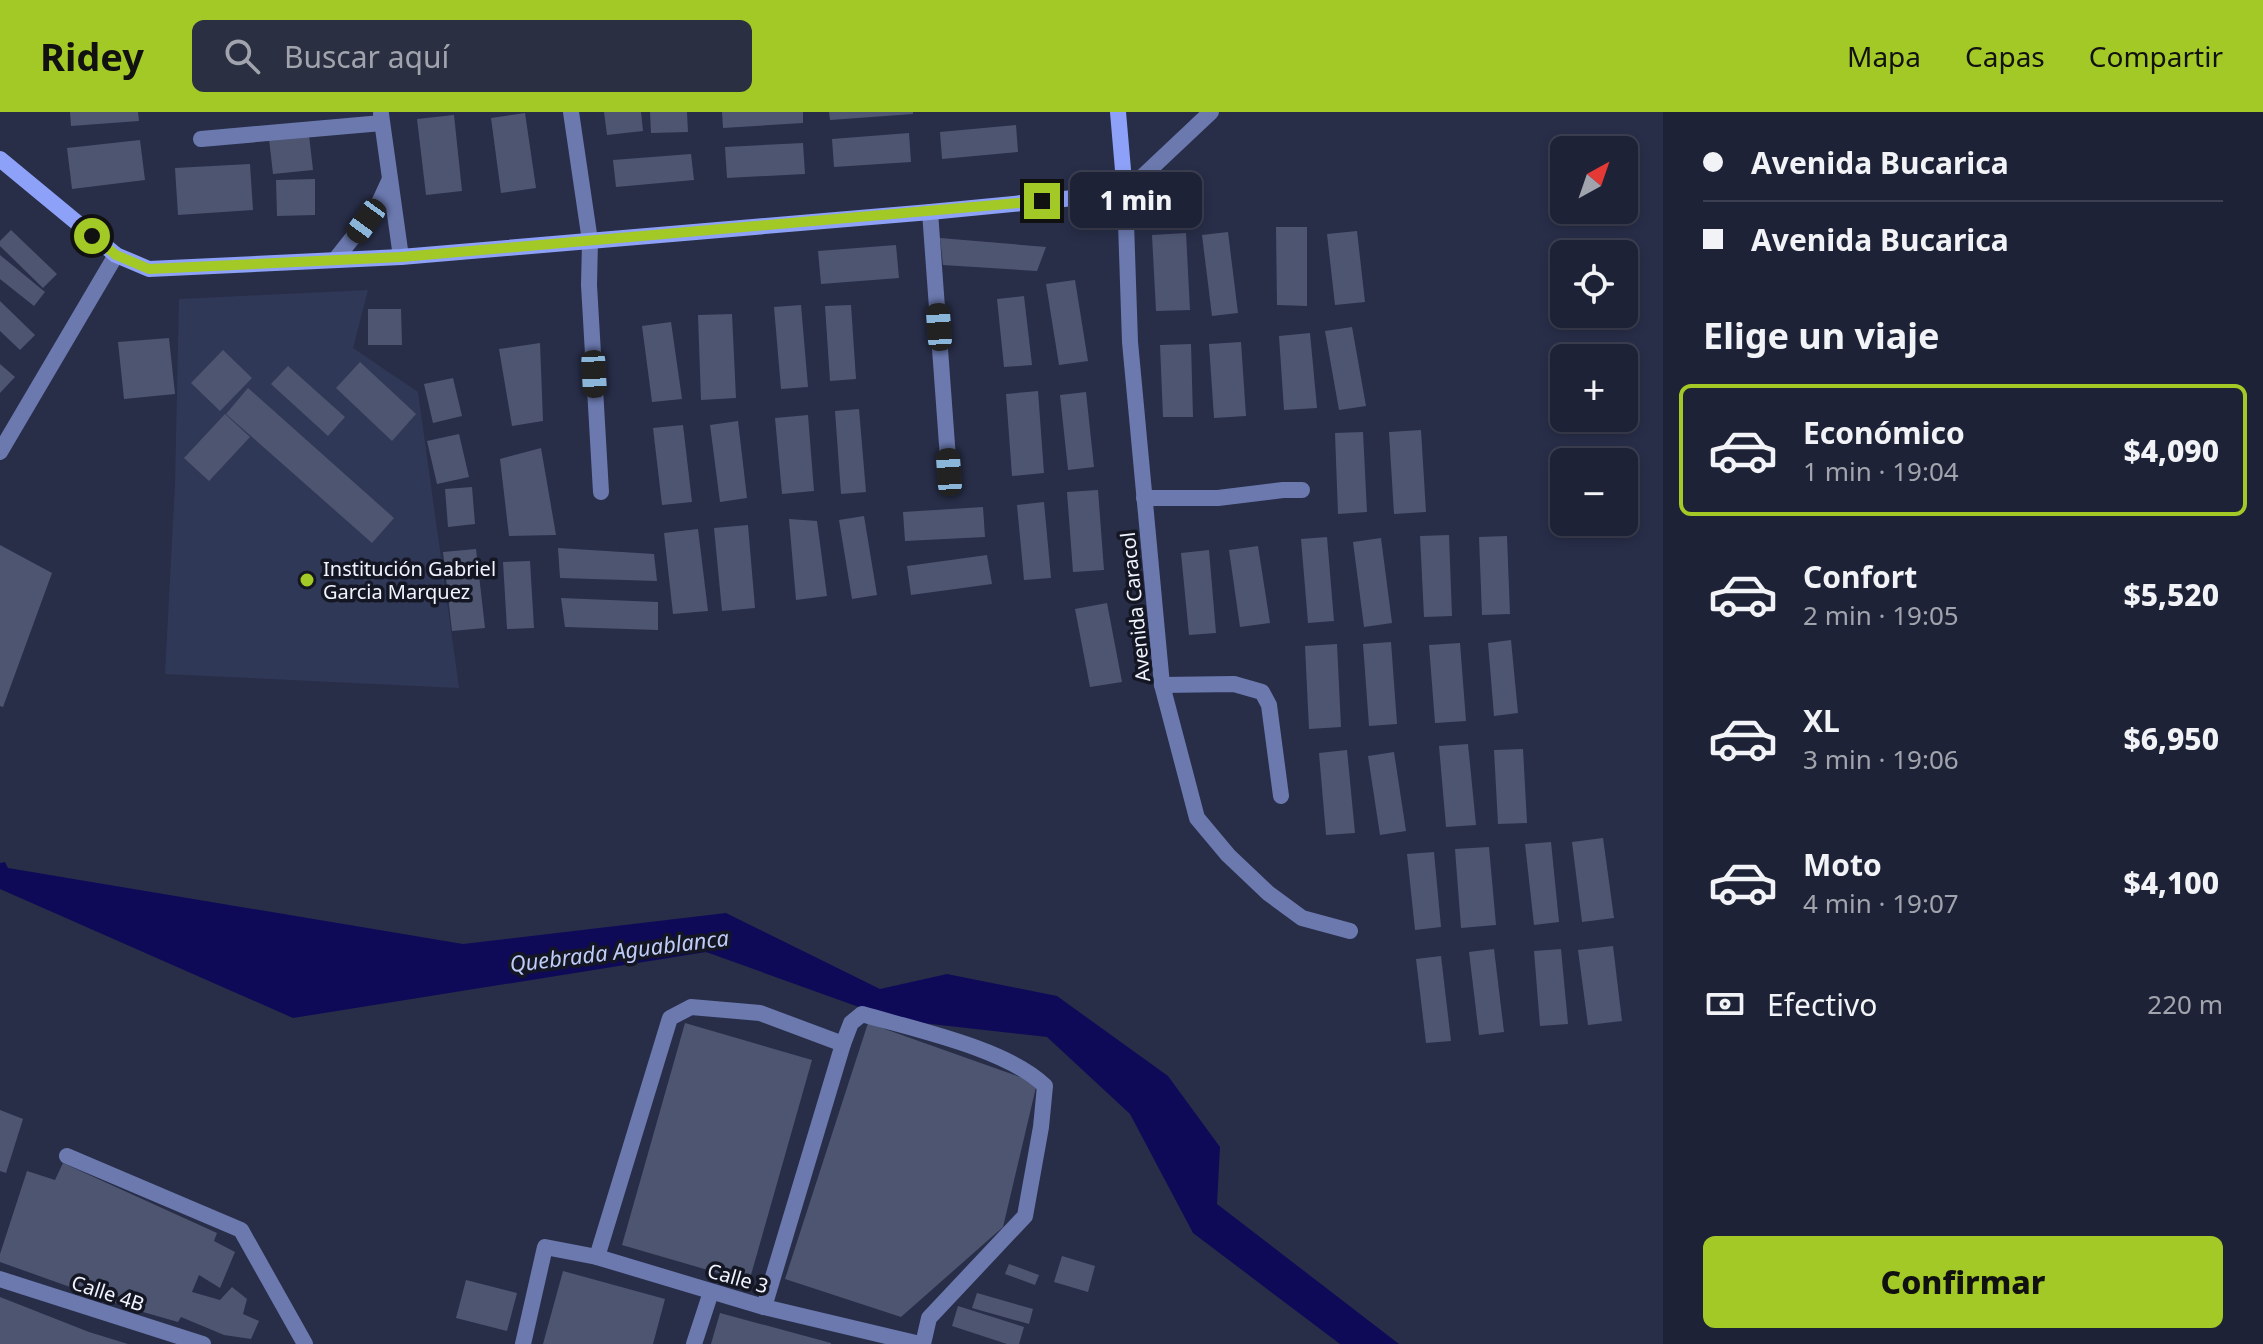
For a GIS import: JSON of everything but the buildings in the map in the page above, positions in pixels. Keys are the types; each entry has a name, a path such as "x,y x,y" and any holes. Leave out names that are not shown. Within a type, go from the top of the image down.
{"main road":[{"path":"0,159 116,255 149,269 401,257 1125,193 1118,112"}],"street":[{"path":"571,112 590,241 589,285 601,492"},
{"path":"1125,193 1211,112"},
{"path":"201,139 381,117 401,257"},
{"path":"335,260 377,207 390,180"},
{"name":"Avenida Caracol","path":"1125,193 1130,342 1162,685 1197,818 1228,855 1268,893 1302,918 1350,931"},
{"path":"930,212 949,472"},
{"path":"0,452 116,255"},
{"path":"1144,498 1218,498 1302,490"},
{"path":"1162,685 1234,684 1262,692 1269,705 1281,796"},
{"path":"597,1257 670,1018 691,1007 760,1013 843,1044"},
{"path":"764,1307 843,1044 851,1023 862,1014 968,1045 1032,1073 1045,1086 1025,1216 929,1318 922,1344"},
{"path":"67,1156 241,1230 305,1344"},
{"name":"Calle 3","path":"523,1344 545,1247 597,1257 858,1337 922,1344"},
{"name":"Calle 4B","path":"0,1279 203,1344"},
{"path":"694,1344 711,1292"}],"shaded area":[{"name":"Institución Gabriel Garcia Marquez","path":"368,290 353,348 418,392 459,688 165,674 175,485 179,299"}],"water":[{"name":"Quebrada Aguablanca","path":"5,862 8,868 463,944 726,913 880,989 947,974 1057,996 1168,1076 1220,1147 1217,1204 1399,1344 1340,1344 1193,1233 1130,1114 1047,1037 895,1020 706,952 293,1018 0,889 0,863"}],"place":[{"name":"Institución Gabriel Garcia Marquez","path":"307,580"}],"route":[{"path":"92,236 116,255 149,269 401,257 1042,201"}]}
